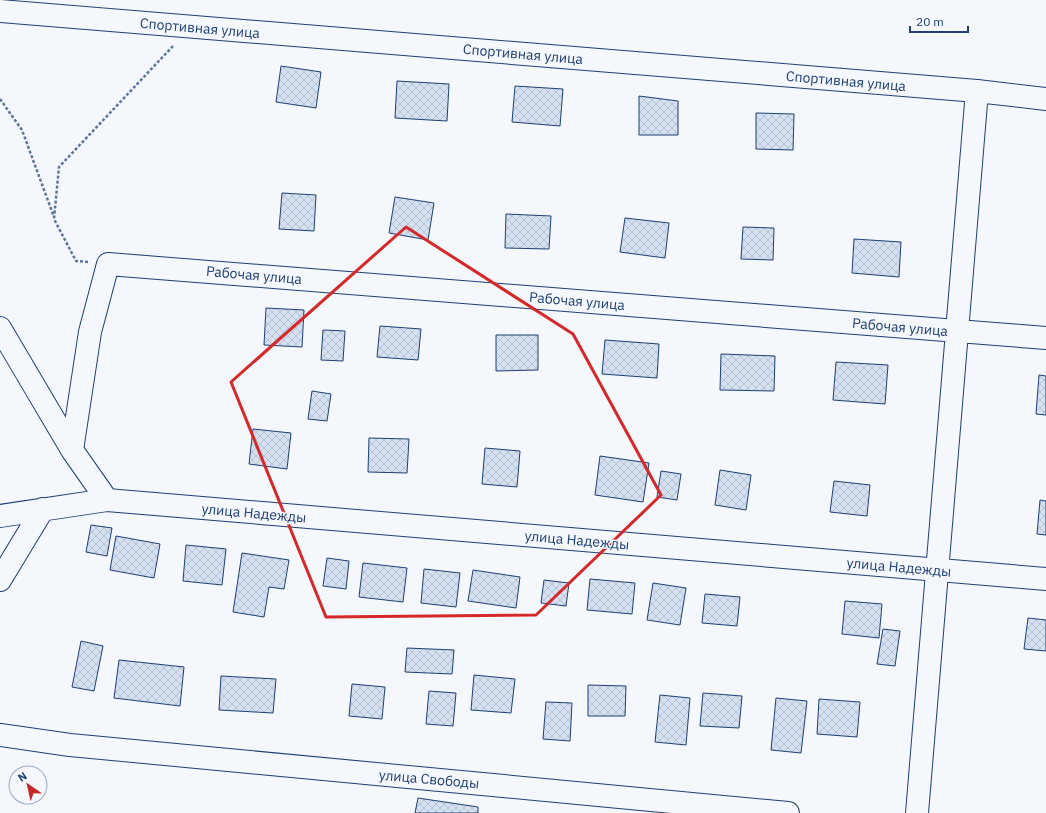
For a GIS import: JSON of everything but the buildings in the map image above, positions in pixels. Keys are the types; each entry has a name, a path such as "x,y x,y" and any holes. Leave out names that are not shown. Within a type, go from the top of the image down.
{"street":[{"name":"Спортивная улица","path":"0,11 977,91 1046,99"},
{"path":"916,813 977,91"},
{"path":"72,450 90,332 108,264"},
{"name":"Рабочая улица","path":"108,264 1046,338"},
{"path":"0,328 72,450 107,500"},
{"name":"улица Надежды","path":"0,516 107,500 1046,579"},
{"path":"0,580 44,509"},
{"name":"улица Свободы","path":"0,735 70,745 788,813"}],"path":[{"path":"54,219 59,167 191,27"},
{"path":"0,99 22,130 54,219 76,261 108,264"}],"highlighted area":[{"path":"406,227 573,334 661,495 536,615 326,617 231,382"}]}
